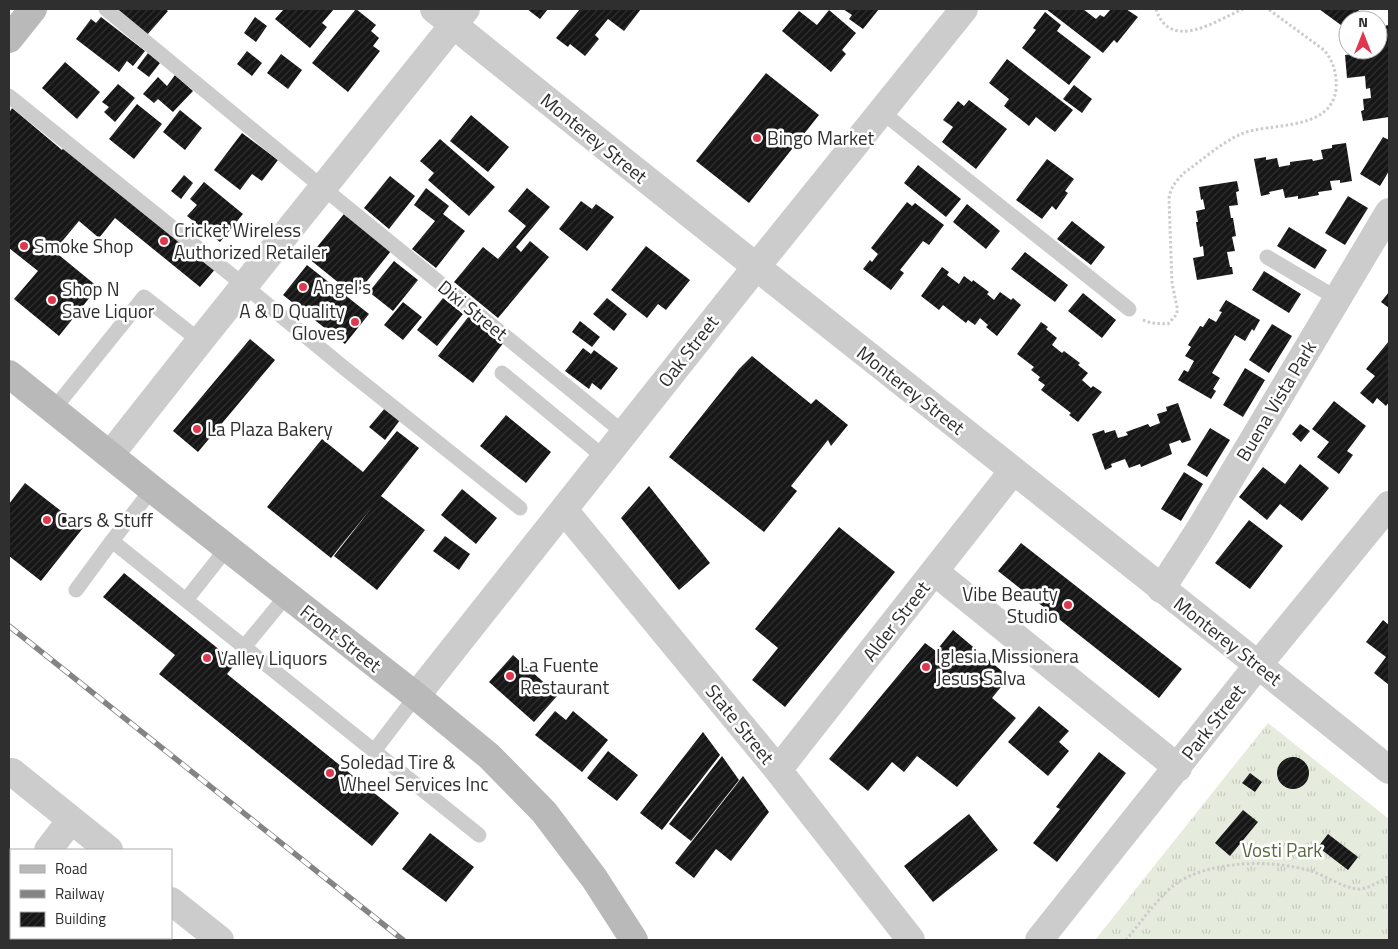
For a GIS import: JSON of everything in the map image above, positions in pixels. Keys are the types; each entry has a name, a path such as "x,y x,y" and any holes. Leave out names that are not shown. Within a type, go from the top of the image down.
{"main road":[{"path":"10,35 33,9"},
{"name":"Front Street","path":"9,374 489,756 544,812 594,878 634,940"}],"street":[{"name":"Oak Street","path":"416,696 755,267 964,9"},
{"path":"110,455 322,188 451,14"},
{"name":"Monterey Street","path":"451,14 755,267 1389,770"},
{"name":"Buena Vista Park","path":"1161,589 1200,529 1389,212"},
{"name":"Alder Street","path":"778,770 1013,471"},
{"name":"Park Street","path":"1039,940 1178,768 1258,665 1389,505"},
{"name":"State Street","path":"564,510 778,770 912,940"},
{"path":"934,572 1178,768"},
{"path":"12,772 108,849"},
{"path":"49,849 72,820"},
{"path":"172,901 218,939"}],"lane":[{"name":"Dixi Street","path":"106,9 322,188 624,433"},
{"path":"9,96 520,508"},
{"path":"882,112 1129,309"},
{"path":"1267,257 1338,299"},
{"path":"53,410 144,297 200,341"},
{"path":"502,374 605,458"},
{"path":"76,590 152,489"},
{"path":"112,542 479,835"},
{"path":"186,600 227,548"},
{"path":"244,648 287,595"},
{"path":"374,751 416,696"}],"path":[{"path":"1156,9 1163,23 1171,28 1185,31 1208,26 1243,9"},
{"path":"1129,309 1145,321 1160,324 1168,324 1177,314 1172,283 1168,199 1170,192 1184,173 1243,133 1296,124 1323,112 1331,103 1335,94 1336,84 1334,65 1330,57 1324,50 1268,9"},
{"path":"1126,940 1174,885 1209,868 1255,864 1294,866 1312,871 1356,889 1372,885 1389,876"}],"green space":[{"name":"Vosti Park","path":"1268,723 1389,819 1389,940 1095,940"}],"building":[{"path":"116,9 165,9 168,11 147,35"},
{"path":"284,9 334,9 322,23 327,27 310,48 275,19"},
{"path":"356,9 376,25 371,31 379,38 373,46 380,51 348,92 312,63"},
{"path":"527,9 548,9 540,19"},
{"path":"580,9 641,9 624,31 608,19 595,35 599,39 585,56 570,44 568,47 556,38"},
{"path":"843,9 879,9 863,29 849,19 852,15"},
{"path":"1046,9 1083,9 1096,19 1100,15 1104,17 1111,9 1126,9 1138,17 1117,43 1114,40 1103,53"},
{"path":"1319,9 1360,9 1338,10 1338,23"},
{"path":"829,10 856,33 842,50 846,54 831,72 782,31 799,11 817,25"},
{"path":"1045,12 1061,25 1057,31 1091,57 1069,85 1022,48 1036,30 1033,28"},
{"path":"101,17 145,51 133,66 127,61 119,72 76,39 91,19 96,23"},
{"path":"255,17 267,26 256,42 244,33"},
{"path":"1388,25 1389,117 1363,121 1361,111 1364,110 1363,99 1371,98 1370,88 1366,89 1365,76 1347,78 1345,60 1388,60"},
{"path":"247,51 262,63 252,76 237,64"},
{"path":"148,53 160,63 149,77 137,68"},
{"path":"281,54 302,70 288,89 267,73"},
{"path":"1007,59 1073,110 1055,132 1036,117 1029,126 1004,106 1009,99 989,83"},
{"path":"65,62 100,92 77,119 42,88"},
{"name":"Bingo Market","path":"766,73 819,115 749,203 696,161"},
{"path":"175,75 193,91 173,112 158,99 154,103 143,94 158,77 167,86"},
{"path":"118,84 135,98 115,122 104,112 109,107 102,102"},
{"path":"1074,85 1092,99 1082,113 1063,99"},
{"path":"969,100 1007,129 976,169 942,142 953,127 943,120 958,101 964,106"},
{"path":"137,104 162,124 134,159 109,139"},
{"path":"12,108 62,150 66,145 217,267 200,287 115,218 99,238 79,221 54,251 98,287 59,336 14,299 38,271 9,248 9,113"},
{"path":"180,110 202,128 185,150 163,132"},
{"path":"471,115 509,147 488,172 450,141"},
{"path":"242,133 278,160 262,181 252,174 240,190 214,170"},
{"path":"1383,137 1389,140 1389,171 1380,186 1360,174"},
{"path":"440,139 495,187 469,216 428,180 434,173 420,161"},
{"path":"1346,143 1352,181 1340,183 1340,180 1330,181 1332,190 1318,192 1319,195 1298,199 1298,196 1285,198 1283,189 1261,196 1254,159 1266,157 1266,160 1277,158 1279,167 1290,165 1290,162 1323,159 1321,150 1332,148 1332,145"},
{"path":"1047,159 1074,179 1065,191 1068,193 1056,210 1052,206 1042,219 1016,200"},
{"path":"918,165 961,199 946,217 904,183"},
{"path":"184,175 193,183 181,199 171,191"},
{"path":"390,176 415,196 389,229 364,208"},
{"path":"1237,181 1239,191 1236,192 1238,205 1229,206 1236,236 1232,237 1235,251 1227,252 1233,274 1197,280 1193,258 1204,256 1203,246 1200,247 1196,222 1198,222 1196,211 1205,209 1199,187"},
{"path":"204,182 243,214 220,242 187,216 197,205 190,199"},
{"path":"426,188 449,206 443,214 465,231 436,268 412,249 435,221 414,205"},
{"path":"527,188 550,207 516,247 521,252 530,241 549,257 498,318 454,282 483,247 498,259 526,226 508,211"},
{"path":"1348,196 1368,208 1345,245 1325,233"},
{"path":"581,201 592,209 596,204 614,217 587,251 559,229"},
{"path":"907,202 912,206 915,203 944,225 929,245 923,241 900,270 904,273 891,290 863,269 878,254 871,248"},
{"path":"967,204 1000,231 986,249 953,222"},
{"path":"344,214 391,251 355,296 308,258"},
{"path":"1072,221 1105,247 1091,265 1057,239"},
{"path":"1289,227 1327,250 1315,269 1277,246"},
{"path":"646,246 690,280 666,310 658,304 647,318 611,290"},
{"path":"1025,252 1068,285 1055,302 1011,269"},
{"path":"394,261 418,280 393,311 369,292"},
{"path":"307,265 369,314 345,344 283,295"},
{"path":"942,267 949,272 947,275 959,284 964,276 989,292 987,294 994,300 1000,292 1011,300 1013,298 1021,305 997,336 986,327 988,325 980,318 975,325 968,320 966,323 943,305 939,310 921,296"},
{"path":"1264,271 1301,294 1289,313 1252,290"},
{"path":"1389,292 1389,308 1381,302"},
{"path":"1083,293 1116,320 1102,338 1068,311"},
{"path":"443,298 463,314 437,346 417,330"},
{"path":"607,298 627,314 614,331 593,314"},
{"path":"1226,300 1260,320 1254,331 1252,329 1245,341 1235,335 1212,373 1220,378 1213,389 1216,391 1211,399 1178,380 1184,370 1188,372 1194,361 1185,356 1191,347 1188,345 1200,326 1203,327 1209,318 1216,322 1222,312 1219,311"},
{"path":"403,302 422,317 403,340 384,325"},
{"path":"469,316 504,342 473,383 438,356"},
{"path":"580,321 600,337 592,347 572,332"},
{"path":"1041,322 1057,338 1052,345 1080,363 1078,365 1088,373 1082,380 1091,388 1093,386 1102,392 1078,422 1069,415 1071,413 1041,390 1045,385 1038,380 1040,377 1031,370 1034,367 1017,354"},
{"path":"1272,324 1292,336 1269,373 1249,360"},
{"path":"250,339 275,360 198,452 173,431"},
{"path":"1389,341 1389,402 1386,406 1377,398 1373,404 1360,393 1375,376 1366,369"},
{"path":"583,348 591,354 594,350 618,368 601,390 592,383 589,389 565,371"},
{"path":"752,356 811,404 816,399 848,425 831,446 828,440 791,486 797,491 764,532 669,457 739,369"},
{"path":"1245,368 1265,380 1243,417 1223,405"},
{"path":"1334,401 1366,426 1347,451 1353,455 1339,474 1317,457 1329,442 1312,429"},
{"path":"1178,403 1191,440 1182,443 1180,440 1169,444 1172,454 1141,467 1140,464 1129,468 1125,459 1111,464 1112,467 1105,470 1092,434 1104,430 1105,433 1115,430 1118,438 1128,435 1126,432 1148,424 1150,427 1160,423 1157,414 1167,411 1166,407"},
{"path":"385,408 400,420 385,440 369,427"},
{"path":"506,415 551,452 526,483 480,446"},
{"path":"1300,424 1310,431 1301,442 1292,434"},
{"path":"1210,428 1230,440 1207,477 1187,465"},
{"path":"397,431 419,448 381,496 425,530 377,590 334,556 373,506 331,558 267,507 322,439 363,472"},
{"path":"1300,464 1329,488 1302,521 1280,504 1267,520 1239,497 1263,467 1285,484"},
{"path":"1184,472 1203,484 1181,521 1161,509"},
{"path":"25,483 83,528 41,581 9,556 9,504"},
{"path":"649,486 710,563 679,590 621,518"},
{"path":"462,489 497,518 476,544 441,515"},
{"path":"1249,520 1283,546 1250,589 1215,563"},
{"path":"839,527 895,572 785,707 752,680 778,648 755,629"},
{"path":"445,536 470,554 459,570 433,551"},
{"path":"1021,543 1182,669 1159,698 998,571"},
{"path":"124,573 236,663 227,674 399,813 372,846 159,674 175,655 103,597"},
{"path":"1383,620 1389,625 1389,685 1374,673 1386,657 1366,642"},
{"path":"953,630 1009,677 992,698 1016,718 957,787 917,756 904,772 892,762 868,791 829,759 925,643 936,651"},
{"path":"513,655 558,695 534,722 489,682"},
{"path":"1039,706 1069,731 1059,742 1069,751 1048,776 1008,742"},
{"path":"555,711 566,720 573,711 608,740 582,772 535,735"},
{"path":"703,732 720,755 662,830 640,813"},
{"path":"608,751 638,775 617,801 587,778"},
{"path":"1099,752 1126,773 1057,862 1033,843 1060,809 1056,807"},
{"path":"722,756 739,780 691,841 669,824"},
{"path":"1293,757 1299,758 1304,762 1308,767 1308,779 1304,784 1299,788 1293,789 1287,788 1282,784 1278,779 1277,773 1278,767 1282,762 1287,758"},
{"path":"1250,773 1262,782 1255,792 1242,783"},
{"path":"743,776 769,812 731,861 716,849 694,878 675,863"},
{"path":"1243,810 1258,822 1230,856 1215,843"},
{"path":"969,814 998,850 933,902 904,866"},
{"path":"430,833 474,867 446,902 402,869"},
{"path":"1328,834 1358,857 1348,870 1318,847"}],"railway":[{"path":"9,626 403,940"}],"place":[{"name":"Bingo Market","path":"757,138"},
{"name":"Cricket Wireless Authorized Retailer","path":"164,241"},
{"name":"Smoke Shop","path":"24,246"},
{"name":"Angel's","path":"303,287"},
{"name":"Shop N Save Liquor","path":"52,300"},
{"name":"A & D Quality Gloves","path":"355,322"},
{"name":"La Plaza Bakery","path":"197,429"},
{"name":"Cars & Stuff","path":"47,520"},
{"name":"Vibe Beauty Studio","path":"1068,605"},
{"name":"Valley Liquors","path":"207,658"},
{"name":"Iglesia Missionera Jesus Salva","path":"926,667"},
{"name":"La Fuente Restaurant","path":"510,676"},
{"name":"Soledad Tire & Wheel Services Inc","path":"330,773"}]}
